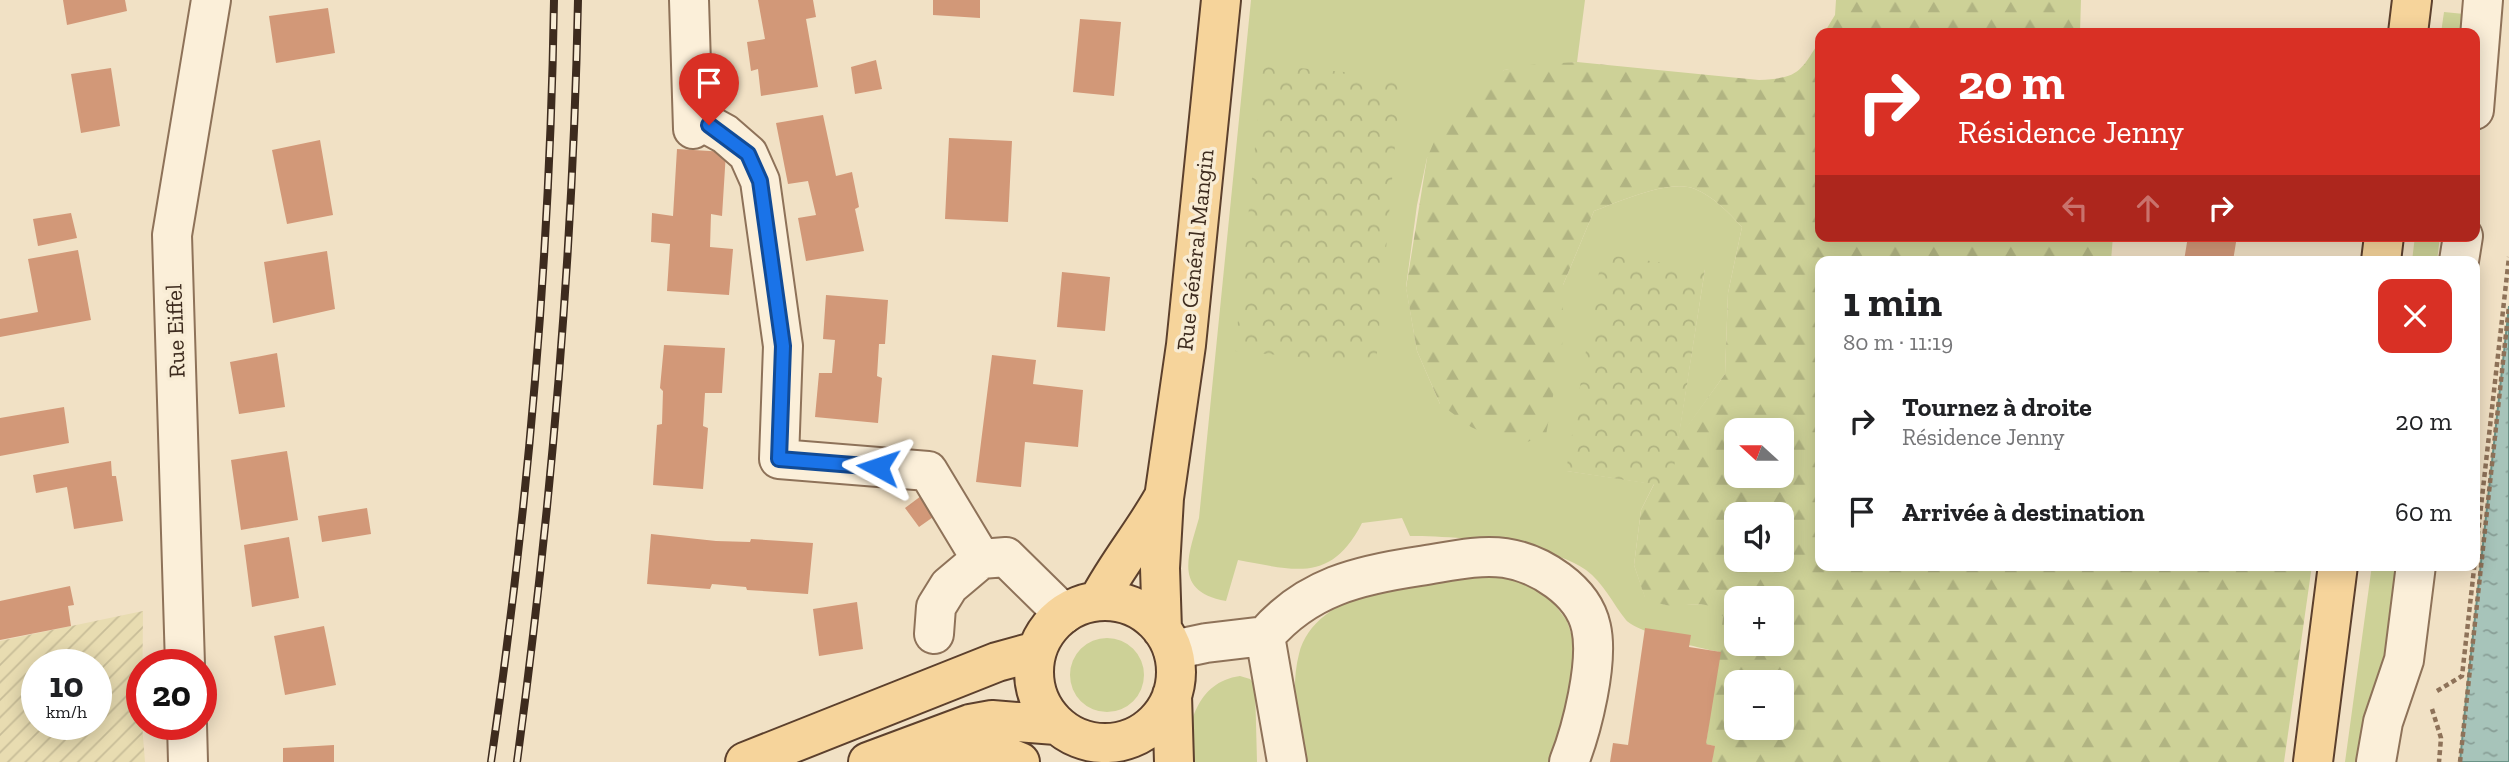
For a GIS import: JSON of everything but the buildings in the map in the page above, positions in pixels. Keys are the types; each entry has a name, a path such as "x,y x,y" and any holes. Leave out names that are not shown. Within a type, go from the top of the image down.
{"main road":[{"name":"Rue Général Mangin","path":"1167,640 1160,568 1164,498 1186,345 1221,0"},
{"path":"2409,28 2412,0"},
{"name":"Rue Général Mangin","path":"1081,608 1142,535 1164,498"},
{"path":"2313,762 2338,571"},
{"path":"1172,695 1164,711 1140,734 1115,742 1097,752 1056,724 1044,709 1036,690 1034,671 1037,651 1044,635 1081,608 1113,601 1140,610 1167,640 1176,673 1172,695 1174,762"},
{"path":"745,762 815,747 996,662 1037,651"},
{"path":"871,761 970,724 992,720 1056,724"},
{"path":"937,762 974,753 992,754 1020,762"}],"street":[{"name":"Rue Eiffel","path":"185,649 172,235 211,0"},
{"path":"689,0 693,123 725,134 748,154 760,181 783,346 779,459 928,471 981,559"},
{"path":"2480,37 2483,0"},
{"path":"934,634 936,607 950,586 981,559 1006,557 1081,608"},
{"path":"1167,640 1206,643 1265,636 1283,616 1313,597 1355,577 1465,559 1503,558 1536,566 1570,589 1591,626 1591,668 1569,762"},
{"path":"2376,762 2383,722 2404,660 2415,571"},
{"path":"1265,636 1287,762"},
{"path":"187,740 188,762"}],"path":[{"path":"2480,516 2509,257"},
{"path":"2460,762 2509,306"},
{"path":"2439,762 2441,738 2434,722 2430,695 2462,676 2474,571"}],"shaded area":[{"path":"143,611 143,649 126,649 126,740 143,740 145,762 0,762 0,641"}],"green space":[{"path":"1251,0 1585,0 1577,62 1504,70 1427,158 1417,205 1406,287 1417,351 1440,404 1563,340 1563,285 1594,211 1644,192 1685,186 1708,196 1720,205 1742,227 1728,293 1725,374 1678,440 1705,269 1567,471 1654,484 1641,510 1634,565 1645,597 1666,605 1708,604 1718,608 1723,617 1721,652 1671,640 1632,625 1592,575 1569,561 1549,553 1502,543 1410,536 1402,518 1362,523 1350,543 1337,556 1324,564 1309,568 1294,569 1238,560 1226,601 1209,596 1191,581 1189,559 1199,518"},
{"path":"1836,0 2081,0 2080,28 1827,28 1835,15"},
{"path":"2444,12 2464,14 2463,28 2442,28"},
{"path":"1815,48 1815,242 2113,242 2111,256 1815,256 1815,571 2311,571 2284,762 1712,762 1714,746 1706,744 1723,617 1712,607 1705,605 1674,606 1645,598 1634,565 1641,510 1675,443 1725,374 1728,293 1742,227 1715,201 1695,189 1685,186 1659,189 1594,211 1563,285 1563,340 1546,435 1514,447 1471,427 1440,404 1417,351 1406,288 1427,158 1441,126 1463,97 1504,70 1530,65 1577,62 1759,80 1782,78 1797,72"},
{"path":"1263,65 1401,77 1376,364 1235,351"},
{"path":"2414,242 2439,242 2438,256 2413,256"},
{"path":"1602,254 1705,269 1671,487 1566,471"},
{"path":"1470,570 1525,580 1549,597 1567,621 1578,655 1551,762 1301,762 1295,680 1299,654 1309,632 1325,615 1346,602 1371,592"},
{"path":"2371,571 2403,571 2363,762 2345,762"},
{"path":"1100,638 1114,638 1128,644 1138,654 1144,675 1138,696 1128,706 1114,712 1100,712 1086,706 1076,696 1070,682 1070,668 1076,654 1086,644"},
{"path":"1240,676 1250,679 1255,685 1257,762 1184,762 1188,734 1204,696 1225,680"}],"water":[{"path":"2509,306 2509,762 2460,762 2466,700"}],"railway":[{"path":"491,762 516,572 535,382 548,191 554,0"},
{"path":"517,762 540,572 558,382 571,191 578,0"}],"route":[{"path":"709,125 725,134 748,154 760,181 783,346 779,459 878,467"}]}
